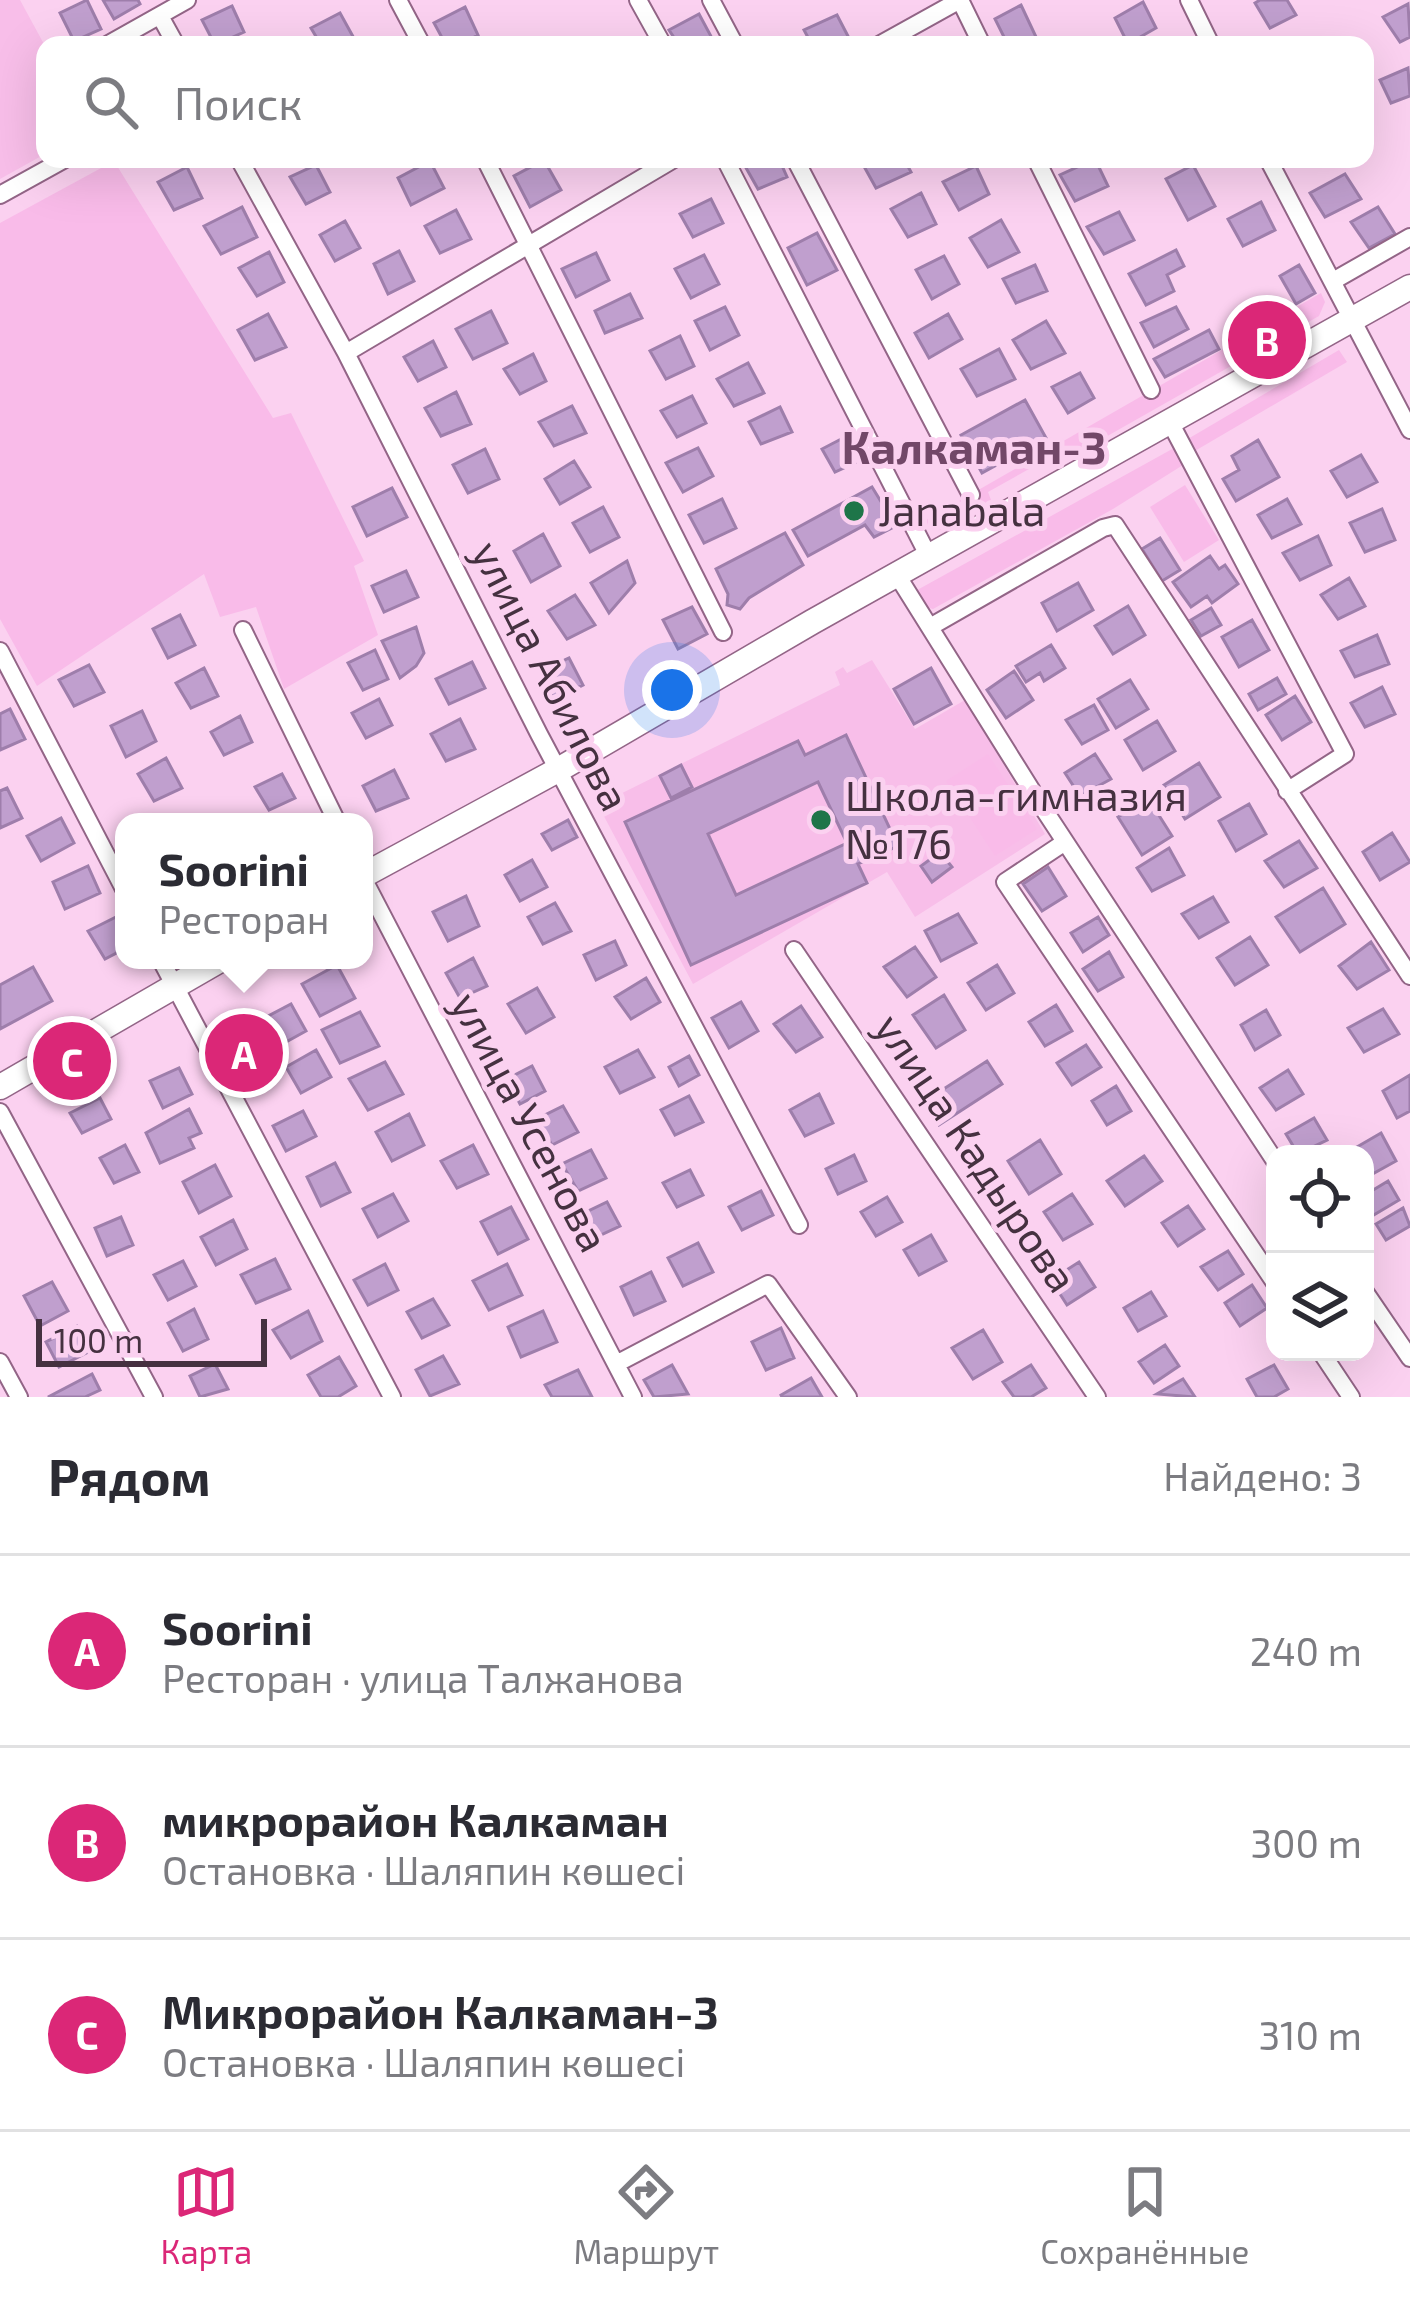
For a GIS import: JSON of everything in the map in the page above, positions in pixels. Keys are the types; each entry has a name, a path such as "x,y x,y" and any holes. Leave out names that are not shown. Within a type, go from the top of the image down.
{"main road":[{"path":"373,873 1410,287"},
{"path":"0,1087 205,969"}],"street":[{"path":"398,0 417,36"},
{"path":"638,0 658,36"},
{"path":"711,0 730,36"},
{"path":"895,36 960,0 978,36"},
{"path":"1189,0 1207,36"},
{"path":"122,36 171,6 175,36"},
{"path":"0,195 49,168"},
{"name":"улица Абилова","path":"244,168 346,353 558,770 800,1225"},
{"path":"489,168 723,632"},
{"path":"346,353 658,168"},
{"path":"729,168 929,557"},
{"path":"800,168 971,495"},
{"path":"1040,168 1151,390"},
{"path":"1273,168 1410,430"},
{"path":"1333,281 1410,237"},
{"path":"1171,424 1345,754 1287,790"},
{"path":"930,627 1115,525 1410,976"},
{"path":"897,575 1266,1147"},
{"path":"243,630 333,813"},
{"path":"0,651 115,872"},
{"path":"1065,842 1005,882 1266,1270"},
{"name":"улица Усенова","path":"373,895 633,1397"},
{"name":"улица Кадырова","path":"794,950 1097,1397"},
{"path":"165,969 392,1397"},
{"path":"0,1112 154,1397"},
{"path":"616,1364 768,1284 848,1397"},
{"path":"1374,1305 1410,1358"},
{"path":"0,1361 19,1397"},
{"path":"1327,1361 1351,1397"}],"shaded area":[{"path":"0,0 20,0 40,36 36,159 0,179"},
{"path":"101,168 118,168 273,418 291,413 364,561 354,566 378,635 284,689 256,607 220,617 204,574 37,686 0,619 0,223"},
{"path":"1321,293 1325,302 1319,316 1065,460 1056,454 988,492 991,500 940,530 929,527 926,520"},
{"path":"1339,350 1347,362 1188,455 1181,443"},
{"path":"1174,448 1183,465 933,609 917,605 910,594"},
{"path":"1185,485 1219,540 1184,562 1150,507"},
{"name":"Школа-гимназия №176","path":"872,660 915,729 965,700 1045,834 915,917 887,872 693,984 598,805 840,685 835,672 843,667 847,673"},
{"path":"988,754 1037,829 995,856 946,781"}],"building":[{"path":"87,0 101,29 72,36 60,13"},
{"path":"103,0 138,0 140,4 114,19"},
{"path":"1287,0 1296,15 1270,28 1255,3"},
{"path":"1143,2 1156,28 1142,36 1124,36 1115,18"},
{"path":"1408,4 1410,37 1400,42 1383,17"},
{"path":"1021,5 1036,36 1004,36 995,19"},
{"path":"232,6 244,32 210,36 202,20"},
{"path":"465,7 478,35 441,36 434,23"},
{"path":"340,13 353,36 316,36 311,28"},
{"path":"699,14 711,36 673,36 669,30"},
{"path":"837,15 848,36 807,36 804,30"},
{"path":"1408,68 1410,96 1391,103 1380,80"},
{"path":"187,168 202,198 174,210 158,182"},
{"path":"318,168 330,192 306,204 290,177"},
{"path":"417,168 434,168 444,188 411,205 398,178"},
{"path":"529,168 549,168 561,190 530,207 514,176"},
{"path":"746,168 783,168 787,177 758,189"},
{"path":"865,168 909,168 911,172 876,188"},
{"path":"977,168 989,194 959,210 943,182"},
{"path":"1075,168 1099,168 1108,186 1075,201 1060,175"},
{"path":"1195,168 1215,206 1188,220 1166,179"},
{"path":"1345,174 1361,199 1325,217 1310,193"},
{"path":"921,193 936,224 908,237 891,209"},
{"path":"711,199 723,223 693,237 680,214"},
{"path":"1261,202 1275,230 1243,246 1228,219"},
{"path":"242,207 257,237 221,254 204,226"},
{"path":"1378,207 1395,234 1369,248 1351,222"},
{"path":"456,210 471,239 440,253 425,226"},
{"path":"1119,212 1134,240 1104,254 1087,227"},
{"path":"1001,220 1019,252 988,267 970,238"},
{"path":"345,221 360,248 335,261 320,235"},
{"path":"817,233 837,270 807,285 788,248"},
{"path":"1176,250 1184,266 1167,275 1174,291 1146,305 1129,274"},
{"path":"399,251 414,281 388,294 374,264"},
{"path":"269,252 284,282 257,296 239,268"},
{"path":"596,253 609,280 576,297 562,269"},
{"path":"704,255 719,284 691,298 675,269"},
{"path":"944,256 959,284 932,299 916,270"},
{"path":"1035,265 1047,291 1016,303 1003,279"},
{"path":"1299,265 1315,293 1296,304 1280,276"},
{"path":"630,294 642,318 605,333 595,311"},
{"path":"725,307 739,335 710,350 695,321"},
{"path":"1176,307 1188,329 1154,347 1141,323"},
{"path":"491,311 507,343 473,359 456,329"},
{"path":"268,314 286,347 255,360 238,330"},
{"path":"948,314 962,339 929,358 915,333"},
{"path":"1046,321 1065,353 1031,369 1013,340"},
{"path":"1209,330 1219,349 1165,377 1154,359"},
{"path":"680,336 694,366 666,379 650,351"},
{"path":"433,341 446,367 418,381 404,357"},
{"path":"999,349 1015,379 977,396 961,369"},
{"path":"533,354 546,381 520,394 504,369"},
{"path":"748,363 764,393 734,406 717,379"},
{"path":"1080,373 1094,398 1068,413 1052,387"},
{"path":"456,392 471,424 441,436 425,408"},
{"path":"692,396 706,423 677,437 661,411"},
{"path":"1025,400 1046,438 982,473 961,435"},
{"path":"572,406 586,433 554,446 539,422"},
{"path":"780,407 792,432 761,444 749,422"},
{"path":"847,436 859,461 835,472 822,449"},
{"path":"1258,440 1279,477 1236,501 1223,479 1239,470 1232,456"},
{"path":"698,448 713,476 683,492 666,463"},
{"path":"485,449 499,479 468,493 453,465"},
{"path":"1361,455 1377,482 1347,497 1331,471"},
{"path":"574,461 590,487 560,504 545,479"},
{"path":"872,487 896,526 874,537 865,525 808,556 793,530"},
{"path":"392,488 407,517 367,536 353,507"},
{"path":"722,499 736,528 704,543 689,515"},
{"path":"1287,499 1301,524 1272,538 1258,515"},
{"path":"603,507 619,537 590,552 573,523"},
{"path":"1382,509 1395,540 1365,552 1350,523"},
{"path":"785,533 803,565 749,598 740,609 727,605 728,594 716,569"},
{"path":"543,534 560,566 531,582 514,551"},
{"path":"1318,536 1331,565 1300,580 1283,553"},
{"path":"1160,538 1180,570 1162,581 1142,549"},
{"path":"1210,556 1219,569 1225,565 1238,584 1212,603 1207,596 1191,607 1173,582"},
{"path":"627,561 635,583 609,613 591,583"},
{"path":"406,571 418,597 384,612 372,586"},
{"path":"1349,578 1365,606 1338,619 1321,595"},
{"path":"1078,583 1093,610 1057,631 1042,603"},
{"path":"575,595 595,625 567,639 548,611"},
{"path":"1128,606 1145,635 1113,654 1095,626"},
{"path":"692,607 707,634 678,649 663,620"},
{"path":"1211,608 1221,625 1201,636 1191,620"},
{"path":"180,615 195,645 168,658 153,629"},
{"path":"1252,620 1269,650 1239,667 1222,637"},
{"path":"416,627 424,653 400,678 382,641"},
{"path":"1377,635 1389,664 1355,677 1341,651"},
{"path":"1051,645 1065,668 1044,681 1040,673 1026,682 1016,666"},
{"path":"375,650 388,679 363,690 348,663"},
{"path":"569,658 583,685 554,700 539,672"},
{"path":"472,662 485,688 449,704 436,679"},
{"path":"89,665 104,692 74,706 59,680"},
{"path":"204,668 218,696 191,708 176,683"},
{"path":"931,668 951,704 914,724 894,689"},
{"path":"1014,671 1033,700 1006,718 987,690"},
{"path":"1277,678 1286,694 1258,710 1249,694"},
{"path":"1130,680 1148,709 1116,728 1098,699"},
{"path":"1382,687 1395,714 1365,727 1351,703"},
{"path":"1295,696 1311,722 1282,740 1266,715"},
{"path":"379,699 392,725 366,738 352,713"},
{"path":"1094,705 1108,730 1082,744 1066,720"},
{"path":"10,709 25,739 0,750 0,714"},
{"path":"142,711 156,741 126,757 111,726"},
{"path":"240,716 252,742 224,755 211,732"},
{"path":"460,719 475,749 446,761 431,734"},
{"path":"1157,721 1175,751 1143,770 1125,740"},
{"path":"846,735 898,846 858,864 867,883 691,965 625,822 798,741 805,755","holes":["818,782 847,843 736,895 708,834"]},
{"path":"1095,754 1111,779 1080,796 1065,773"},
{"path":"166,758 182,788 154,801 138,774"},
{"path":"1199,763 1220,797 1185,819 1164,785"},
{"path":"681,765 692,787 671,798 660,776"},
{"path":"394,770 408,798 376,811 363,786"},
{"path":"282,774 295,798 269,810 255,787"},
{"path":"7,788 22,818 0,828 0,791"},
{"path":"1148,798 1172,836 1142,855 1118,817"},
{"path":"1249,804 1266,834 1236,851 1219,821"},
{"path":"61,818 74,843 41,861 27,836"},
{"path":"568,820 577,837 552,850 542,834"},
{"path":"1392,833 1410,862 1380,880 1363,852"},
{"path":"1299,841 1317,868 1284,887 1265,861"},
{"path":"1169,848 1184,875 1152,891 1137,868"},
{"path":"940,852 952,867 932,882 921,866"},
{"path":"532,860 547,887 520,901 505,875"},
{"path":"88,866 100,893 65,909 53,882"},
{"path":"1048,867 1066,896 1042,911 1023,884"},
{"path":"1323,888 1345,924 1300,952 1276,917"},
{"path":"466,896 479,926 448,941 433,912"},
{"path":"1213,897 1228,922 1199,938 1182,914"},
{"path":"555,903 571,931 543,944 528,917"},
{"path":"958,914 976,943 941,961 925,931"},
{"path":"1098,917 1109,935 1083,952 1071,933"},
{"path":"115,918 115,954 105,959 88,931"},
{"path":"1250,937 1268,965 1235,985 1217,958"},
{"path":"615,941 626,965 596,980 584,955"},
{"path":"1371,942 1389,970 1357,989 1339,966"},
{"path":"915,947 936,977 907,997 884,967"},
{"path":"1109,952 1123,977 1098,991 1083,969"},
{"path":"473,958 487,986 460,998 446,973"},
{"path":"997,965 1014,993 986,1010 968,983"},
{"path":"33,967 52,1001 0,1029 0,985"},
{"path":"339,969 355,998 320,1016 302,984"},
{"path":"646,978 660,1002 631,1019 615,997"},
{"path":"537,988 554,1017 526,1033 508,1004"},
{"path":"944,995 965,1030 936,1048 913,1015"},
{"path":"741,1002 758,1031 729,1048 712,1018"},
{"path":"291,1004 306,1031 232,1072 211,1034 246,1015 251,1025"},
{"path":"1056,1005 1072,1031 1045,1046 1029,1022"},
{"path":"801,1006 822,1037 796,1052 774,1024"},
{"path":"1383,1009 1399,1034 1364,1052 1348,1028"},
{"path":"1266,1010 1280,1035 1255,1050 1241,1025"},
{"path":"360,1012 379,1046 340,1063 322,1030"},
{"path":"1086,1045 1101,1067 1072,1085 1057,1063"},
{"path":"316,1050 331,1077 301,1093 286,1067"},
{"path":"638,1050 654,1077 620,1093 605,1067"},
{"path":"689,1056 699,1075 679,1086 669,1067"},
{"path":"987,1061 1002,1084 939,1125 925,1101"},
{"path":"385,1062 403,1094 368,1110 349,1079"},
{"path":"532,1066 545,1091 520,1104 507,1079"},
{"path":"179,1068 192,1094 163,1108 150,1081"},
{"path":"1288,1070 1303,1094 1276,1110 1260,1088"},
{"path":"1410,1075 1410,1111 1397,1118 1383,1091"},
{"path":"1116,1086 1131,1111 1107,1125 1092,1101"},
{"path":"819,1094 833,1123 805,1136 790,1110"},
{"path":"689,1096 703,1122 675,1135 661,1110"},
{"path":"100,1098 111,1119 82,1133 70,1113"},
{"path":"563,1106 578,1132 552,1145 537,1119"},
{"path":"189,1109 201,1133 189,1138 194,1148 160,1163 146,1133"},
{"path":"303,1111 316,1136 286,1151 273,1126"},
{"path":"409,1114 424,1145 392,1161 376,1132"},
{"path":"1314,1118 1327,1140 1293,1145 1286,1134"},
{"path":"1381,1133 1396,1161 1374,1173 1374,1145 1360,1145"},
{"path":"1040,1140 1061,1174 1029,1194 1008,1161"},
{"path":"125,1145 139,1172 114,1183 100,1158"},
{"path":"473,1145 488,1174 457,1188 441,1161"},
{"path":"591,1150 606,1178 578,1191 562,1164"},
{"path":"854,1155 866,1181 838,1194 826,1169"},
{"path":"1144,1156 1162,1181 1125,1206 1107,1181"},
{"path":"335,1163 350,1192 321,1206 307,1177"},
{"path":"215,1165 231,1196 199,1213 183,1182"},
{"path":"690,1170 703,1195 677,1207 663,1183"},
{"path":"1388,1181 1399,1200 1374,1215 1374,1190"},
{"path":"761,1191 773,1215 742,1230 729,1207"},
{"path":"393,1194 408,1221 378,1237 363,1209"},
{"path":"1072,1194 1092,1224 1063,1240 1044,1212"},
{"path":"887,1197 902,1222 876,1236 861,1212"},
{"path":"607,1202 620,1226 590,1240 576,1217"},
{"path":"1188,1206 1204,1229 1178,1246 1162,1223"},
{"path":"511,1207 528,1239 498,1254 481,1222"},
{"path":"1403,1208 1410,1226 1386,1240 1376,1224"},
{"path":"121,1217 133,1245 107,1256 95,1228"},
{"path":"233,1220 247,1249 216,1265 201,1237"},
{"path":"931,1235 946,1261 919,1275 904,1250"},
{"path":"698,1243 713,1272 683,1286 668,1258"},
{"path":"1228,1251 1243,1274 1218,1290 1201,1267"},
{"path":"275,1259 290,1289 256,1303 241,1275"},
{"path":"183,1261 196,1286 168,1300 154,1275"},
{"path":"1079,1262 1095,1287 1067,1305 1051,1280"},
{"path":"385,1264 398,1290 368,1305 354,1280"},
{"path":"507,1264 522,1295 489,1310 473,1281"},
{"path":"651,1272 665,1301 634,1315 621,1287"},
{"path":"52,1282 68,1311 40,1326 24,1296"},
{"path":"1252,1285 1266,1309 1240,1326 1225,1303"},
{"path":"1151,1292 1166,1316 1138,1331 1124,1308"},
{"path":"433,1299 449,1325 422,1338 407,1312"},
{"path":"194,1309 208,1339 183,1351 168,1323"},
{"path":"308,1311 322,1341 291,1358 273,1330"},
{"path":"543,1311 557,1342 521,1357 508,1327"},
{"path":"77,1326 90,1351 59,1367 46,1342"},
{"path":"781,1328 794,1358 766,1370 752,1342"},
{"path":"983,1330 1002,1362 973,1379 952,1348"},
{"path":"1165,1345 1179,1366 1154,1383 1139,1362"},
{"path":"443,1356 459,1384 430,1396 416,1370"},
{"path":"339,1357 356,1386 338,1397 321,1397 308,1375"},
{"path":"215,1364 228,1389 200,1397 190,1376"},
{"path":"672,1365 688,1394 654,1397 644,1380"},
{"path":"1031,1365 1046,1388 1031,1397 1014,1397 1003,1382"},
{"path":"1274,1365 1288,1389 1274,1397 1257,1397 1247,1379"},
{"path":"578,1370 592,1397 552,1397 545,1385"},
{"path":"92,1374 100,1390 85,1397 48,1397"},
{"path":"811,1378 822,1397 782,1397 781,1395"},
{"path":"1183,1379 1195,1397 1157,1394"}],"place":[{"name":"микрорайон Калкаман","path":"1267,340"},
{"name":"Janabala","path":"854,511"},
{"name":"Школа-гимназия №176","path":"821,820"},
{"name":"Soorini","path":"244,1053"},
{"name":"Микрорайон Калкаман-3","path":"72,1061"}],"district":[{"name":"Калкаман-3","path":"974,448"}]}
